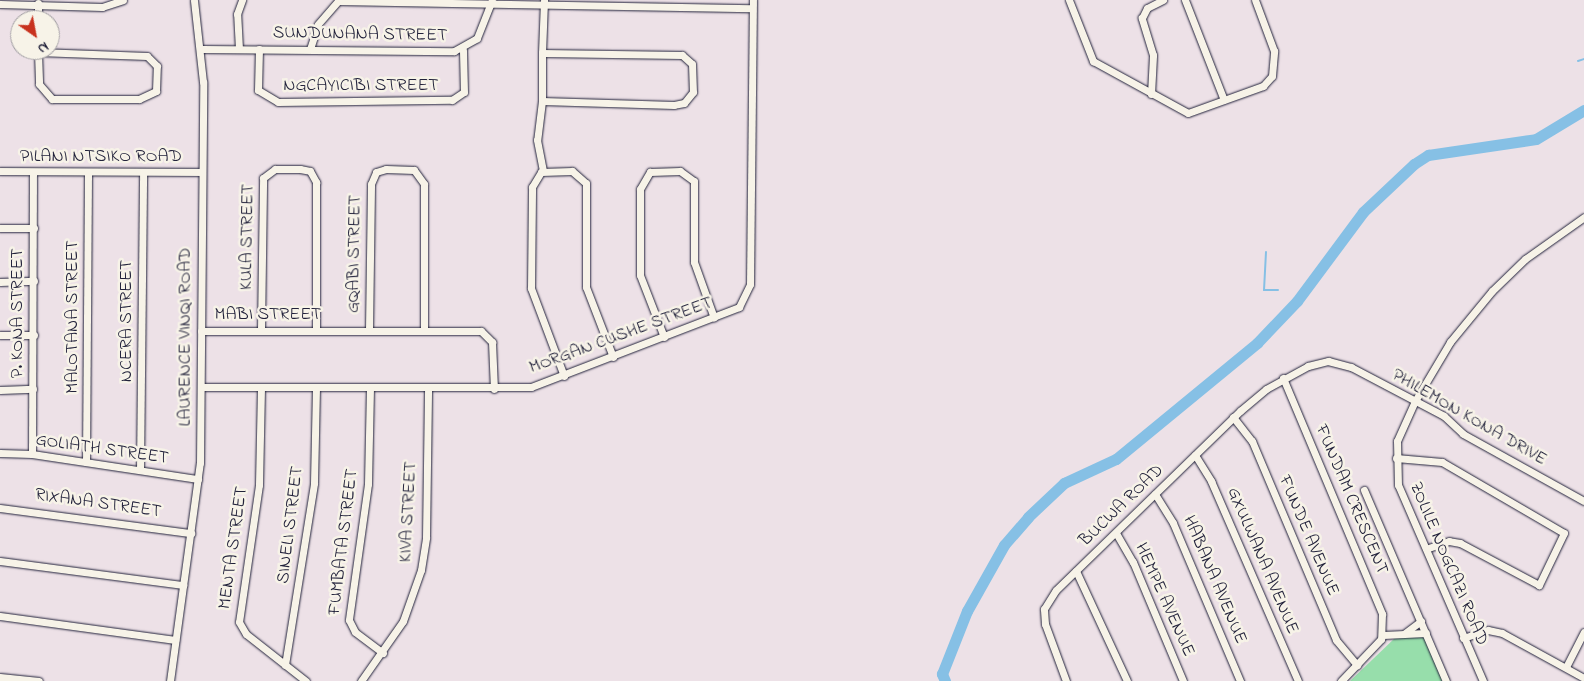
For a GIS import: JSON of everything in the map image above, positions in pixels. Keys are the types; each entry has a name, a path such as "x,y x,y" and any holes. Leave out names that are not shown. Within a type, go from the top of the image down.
{"street":[{"path":"0,4 38,3 102,7 124,0"},
{"name":"LAURENCE VINQI ROAD","path":"166,681 170,677 198,479 202,331 203,49 194,0"},
{"path":"240,49 237,14 242,0"},
{"path":"310,49 318,24 338,0 753,4"},
{"path":"1069,0 1088,55 1183,113 1263,86 1272,76 1274,51 1255,0"},
{"path":"1151,94 1153,55 1142,18 1147,8 1163,0"},
{"path":"1185,0 1224,100"},
{"name":"SUNDUNANA STREET","path":"203,49 463,50 481,31 491,2"},
{"path":"38,3 38,10"},
{"path":"543,171 537,140 542,101 544,3"},
{"name":"MORGAN CUSHE STREET","path":"201,388 494,389 531,387 564,376 739,307 750,284 753,4"},
{"name":"NGCAYICIBI STREET","path":"259,49 258,90 278,102 452,100 464,92 463,50"},
{"path":"38,51 147,56 157,66 158,87 153,95 139,99 52,99 40,84 38,51"},
{"path":"542,53 677,54 690,59 693,76 691,96 679,104 542,101"},
{"name":"KULA STREET","path":"261,329 263,178 275,168 300,168 310,171 316,182 316,330"},
{"name":"GQABI STREET","path":"370,330 371,184 376,172 386,169 414,170 423,179 424,330"},
{"name":"PILANI NTSIKO ROAD","path":"0,171 202,172"},
{"path":"564,376 531,288 532,187 533,179 543,171 572,171 586,183 586,287 613,357"},
{"path":"664,337 640,274 640,189 650,172 680,171 694,181 694,262 714,318"},
{"name":"P. KONA STREET","path":"32,454 34,335 33,172"},
{"name":"MALOTANA STREET","path":"86,462 88,172"},
{"name":"NCERA STREET","path":"140,470 143,172"},
{"name":"ZOLILE NOGCAZI ROAD","path":"1482,681 1398,485 1396,458 1399,432 1415,400 1450,342 1492,291 1525,259 1584,217"},
{"path":"0,228 34,228"},
{"path":"0,282 34,281"},
{"name":"MABI STREET","path":"202,331 261,329 424,330 487,334 493,346 494,389"},
{"path":"0,335 34,335"},
{"name":"PHILEMON KONA DRIVE","path":"1283,378 1322,361 1340,362 1444,416 1463,434 1584,501"},
{"name":"BUCWA ROAD","path":"1066,681 1047,633 1044,609 1076,571 1233,417 1283,378"},
{"name":"FUNDAM CRESCENT","path":"1283,378 1374,590 1382,614 1383,635"},
{"name":"MENTA STREET","path":"261,388 259,485 239,622 246,634 306,681"},
{"name":"SINELI STREET","path":"285,664 313,493 316,388"},
{"name":"FUMBATA STREET","path":"370,388 368,484 348,620 355,632 383,653"},
{"name":"KIVA STREET","path":"361,681 383,653 403,621 423,560 428,388"},
{"path":"0,390 33,389"},
{"name":"FUNDE AVENUE","path":"1233,417 1252,441 1336,640 1357,665"},
{"name":"GOLIATH STREET","path":"0,453 32,454 198,479"},
{"name":"GXULWANA AVENUE","path":"1195,455 1211,481 1298,681"},
{"path":"1396,458 1442,462 1564,533 1539,585 1460,543 1449,541 1426,549"},
{"path":"1364,490 1446,681"},
{"name":"HABANA AVENUE","path":"1155,494 1173,523 1240,681"},
{"name":"RIXANA STREET","path":"0,508 191,533"},
{"name":"HEMPE AVENUE","path":"1116,533 1133,562 1183,681"},
{"path":"0,561 183,585"},
{"path":"1076,571 1127,681"},
{"path":"0,616 175,640"},
{"path":"1405,633 1421,621"},
{"path":"1463,638 1488,630 1502,632 1584,678"},
{"path":"1566,667 1584,632"},
{"path":"1341,681 1383,635 1426,634"},
{"path":"0,677 39,681"}],"green space":[{"path":"1424,636 1443,681 1350,681 1396,637"}],"waterway":[{"path":"1578,61 1584,59"},
{"path":"945,681 942,674 967,611 1004,545 1028,517 1064,483 1116,459 1257,343 1297,301 1363,212 1414,164 1428,155 1536,139 1584,110"},
{"path":"1266,252 1264,290 1278,290"}]}
